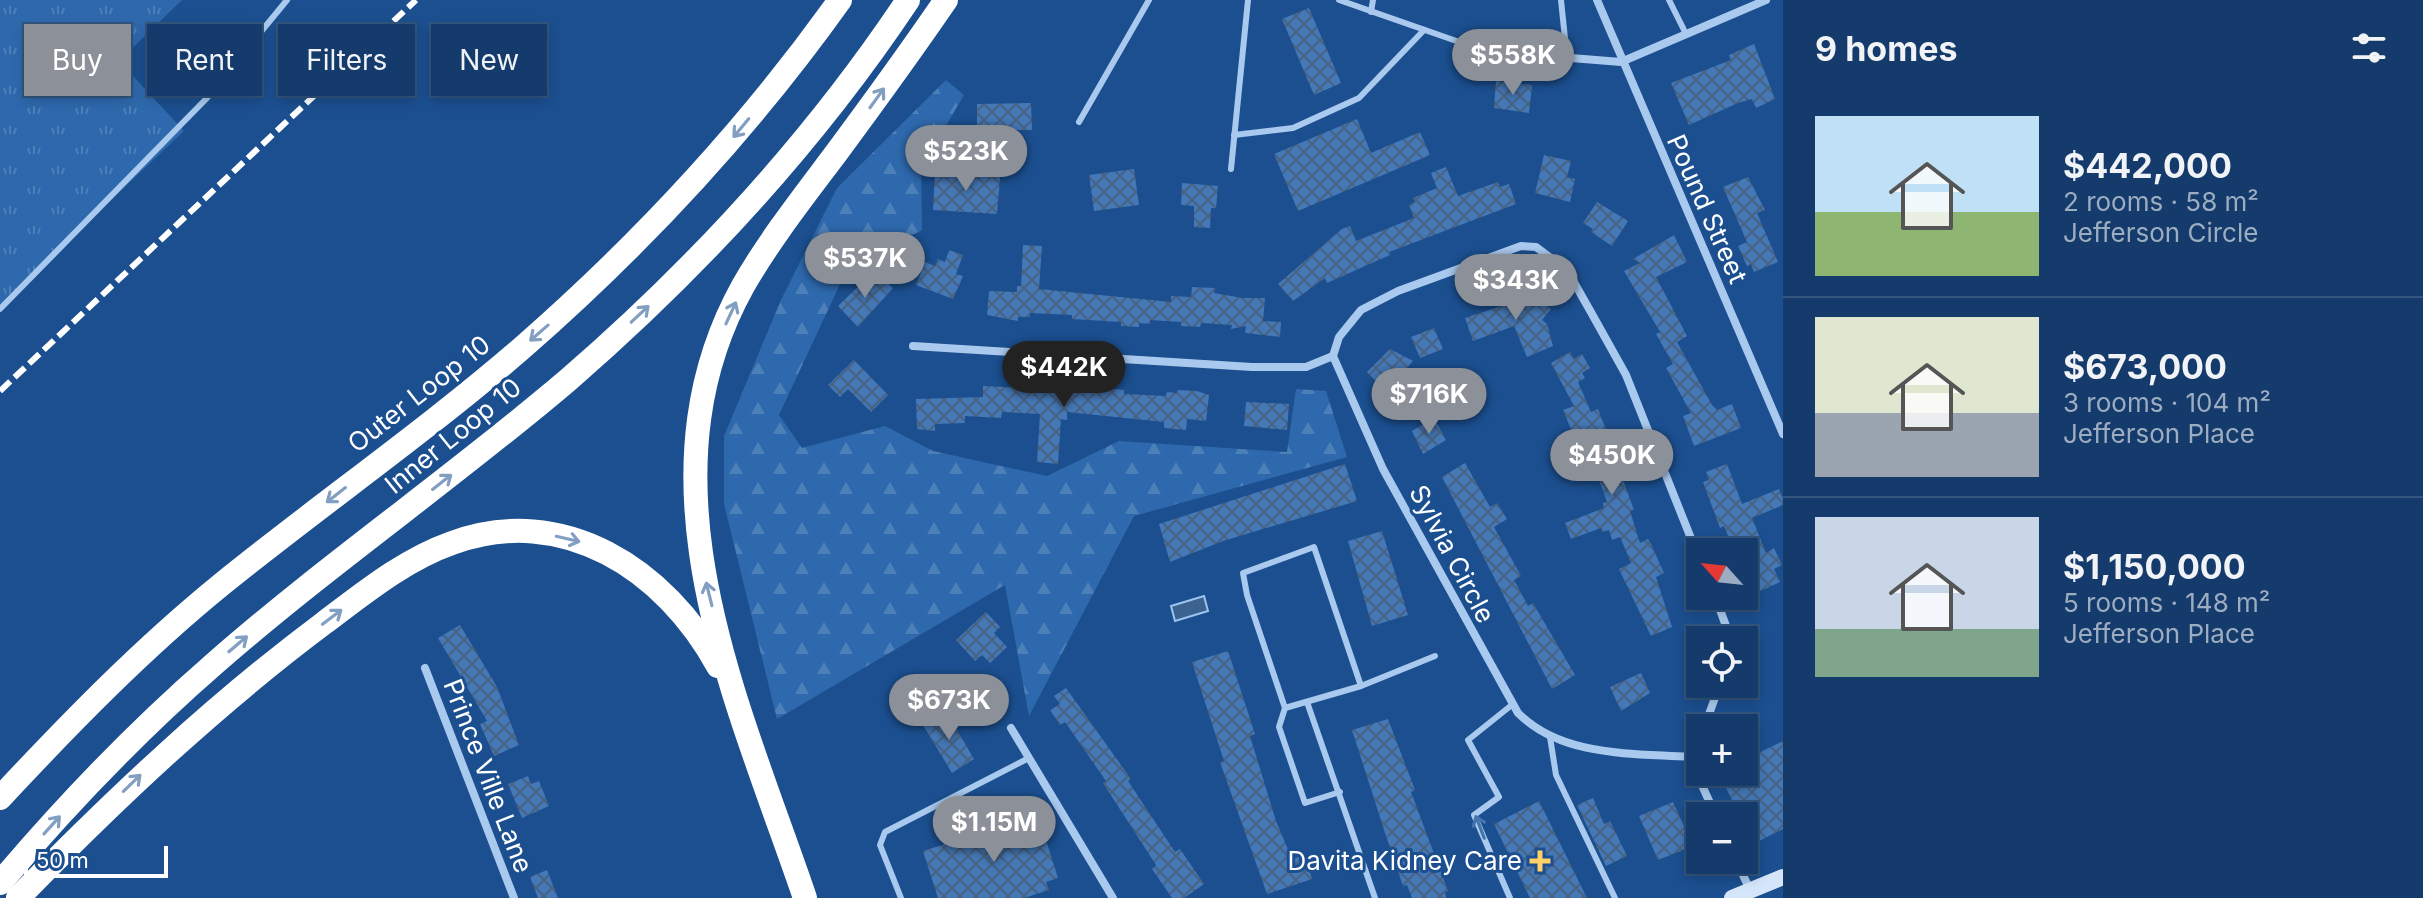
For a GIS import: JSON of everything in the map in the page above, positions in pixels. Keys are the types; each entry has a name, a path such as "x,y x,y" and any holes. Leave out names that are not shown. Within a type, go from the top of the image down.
{"highway":[{"name":"Outer Loop 10","path":"0,798 161,637 221,585 478,384 602,274 653,225 739,131 840,0"},
{"name":"Inner Loop 10","path":"0,883 98,774 176,697 321,575 489,446 641,314 754,195 814,125 908,0"},
{"path":"805,898 735,697 699,556 694,505 696,446 709,372 722,331 764,251 946,0"},
{"path":"18,898 153,763 259,672 378,583 420,556 454,542 517,531 583,542 617,556 673,600 711,653 735,697"}],"main road":[{"path":"1732,898 1783,877"}],"street":[{"name":"Pound Street","path":"1597,0 1783,434"},
{"path":"1485,51 1621,62 1766,0"},
{"path":"913,346 1252,367 1306,367 1333,356 1339,337 1361,310 1398,291 1521,246 1536,247 1567,270 1626,375 1691,538"},
{"name":"Sylvia Circle","path":"1333,356 1383,469 1513,704 1534,729 1574,746 1686,757"},
{"name":"Prince Ville Lane","path":"425,668 514,898"},
{"path":"1011,728 1113,898"},
{"path":"1743,874 1751,891"}],"lane":[{"path":"0,309 206,99 287,0"},
{"path":"1079,122 1149,0"},
{"path":"1231,169 1248,0"},
{"path":"1339,0 1485,51"},
{"path":"1371,12 1373,0"},
{"path":"1561,0 1567,58"},
{"path":"1669,0 1686,34"},
{"path":"1234,135 1293,128 1359,98 1424,30"},
{"path":"1340,792 1305,803 1279,727 1285,708 1247,595 1243,573 1314,547 1361,686"},
{"path":"1285,708 1361,686 1435,656"},
{"path":"1307,702 1375,898"},
{"path":"1510,898 1474,815 1499,797 1468,740 1513,704"},
{"path":"1550,737 1556,775 1615,898"},
{"path":"901,898 880,845 885,832 1029,758"}],"green space":[{"path":"0,0 182,0 157,24 147,24 147,34 131,49 131,24 24,24 24,96 131,96 131,74 147,91 147,96 152,96 184,131 0,305"},
{"path":"946,80 964,95 921,168 922,230 847,269 779,415 802,448 885,426 933,451 1047,476 1119,441 1287,452 1296,389 1326,391 1347,457 1134,516 1029,716 1005,585 777,719 724,504 724,436 781,300 837,188"}],"shaded area":[{"path":"1204,596 1208,611 1175,621 1171,606"}],"building":[{"path":"1309,8 1341,83 1314,95 1282,19"},
{"path":"1754,44 1775,99 1756,108 1752,99 1738,103 1689,125 1671,83 1731,60 1729,55"},
{"path":"1496,81 1532,85 1529,113 1494,108"},
{"path":"1031,103 1032,130 977,130 977,104"},
{"path":"1357,119 1371,153 1420,132 1430,155 1298,211 1274,154"},
{"path":"1544,155 1571,161 1567,177 1575,179 1570,202 1535,193"},
{"path":"1446,167 1458,196 1498,182 1500,187 1509,184 1516,204 1389,252 1390,255 1327,283 1325,278 1293,301 1278,284 1342,229 1350,226 1356,241 1414,218 1409,205 1415,202 1413,198 1437,188 1431,173"},
{"path":"1134,169 1139,205 1094,211 1089,175"},
{"path":"935,173 1000,177 997,214 933,210"},
{"path":"1748,177 1765,210 1757,213 1778,262 1754,272 1751,264 1747,266 1738,246 1747,242 1723,187"},
{"path":"1182,183 1218,186 1216,208 1211,208 1210,228 1194,227 1194,206 1181,205"},
{"path":"1597,202 1628,221 1612,246 1583,223"},
{"path":"1674,235 1687,262 1656,277 1687,336 1677,342 1712,405 1717,410 1732,404 1741,428 1694,446 1683,416 1691,413 1666,368 1673,364 1656,334 1660,332 1624,271 1640,263 1633,259"},
{"path":"1023,245 1042,246 1039,289 1171,302 1171,296 1191,297 1192,287 1215,288 1214,293 1265,298 1263,321 1281,322 1280,337 1245,333 1246,326 1231,329 1232,325 1201,323 1200,327 1181,326 1181,322 1150,320 1150,324 1139,323 1139,327 1121,326 1121,322 1072,319 1072,315 1030,313 1030,317 1018,317 1018,321 987,315 989,291 1017,292 1017,286 1021,286"},
{"path":"949,250 963,255 956,274 963,276 953,299 916,285 925,262 935,266 938,259 945,262"},
{"path":"869,276 876,283 882,278 893,288 858,327 838,306"},
{"path":"1524,287 1551,309 1542,320 1547,324 1553,346 1527,357 1514,326 1473,341 1465,318 1511,303"},
{"path":"1434,328 1443,349 1420,358 1411,337"},
{"path":"1390,349 1413,361 1386,392 1367,372"},
{"path":"1570,352 1574,359 1582,354 1590,368 1582,373 1585,378 1578,382 1591,412 1598,409 1612,445 1616,443 1619,453 1626,451 1627,475 1622,477 1634,510 1630,511 1640,543 1648,539 1664,573 1656,577 1672,627 1651,636 1619,569 1631,563 1620,537 1612,540 1609,530 1602,532 1601,528 1571,539 1565,523 1604,508 1603,503 1607,502 1596,472 1585,477 1578,457 1582,456 1563,410 1574,406 1551,363"},
{"path":"854,360 888,395 871,412 848,389 840,397 828,385"},
{"path":"1057,382 1124,390 1124,394 1166,396 1167,392 1177,393 1177,390 1197,391 1209,395 1206,421 1187,419 1186,430 1164,428 1164,422 1067,412 1067,420 1061,419 1058,464 1037,462 1040,414 1002,412 1001,418 965,416 965,423 935,424 935,431 917,429 916,399 983,397 983,386 1045,389 1045,385 1057,387"},
{"path":"1246,402 1289,404 1287,430 1244,426"},
{"path":"1434,418 1446,440 1423,454 1412,431"},
{"path":"1465,463 1490,507 1497,503 1507,519 1494,527 1521,576 1514,580 1528,606 1533,603 1575,675 1552,689 1442,477"},
{"path":"1345,464 1357,501 1223,541 1170,562 1159,524"},
{"path":"1727,464 1742,504 1779,489 1783,505 1752,518 1766,553 1774,548 1782,565 1774,569 1780,582 1758,592 1758,538 1729,538 1724,526 1720,528 1703,482 1709,480 1706,472"},
{"path":"1382,531 1408,615 1372,626 1348,541"},
{"path":"986,612 1000,627 994,633 1007,647 990,663 982,655 975,661 956,640"},
{"path":"460,625 497,687 519,745 494,756 480,724 487,721 438,638"},
{"path":"1228,651 1255,734 1250,736 1276,821 1292,859 1305,855 1312,879 1267,894 1220,762 1224,761 1192,662"},
{"path":"1641,673 1650,693 1621,711 1610,687"},
{"path":"1066,688 1131,779 1128,781 1175,852 1180,849 1204,884 1184,898 1172,898 1152,869 1156,865 1103,783 1106,781 1065,722 1060,725 1050,710 1060,704 1054,696"},
{"path":"946,711 974,759 952,773 923,725"},
{"path":"1388,719 1448,891 1445,892 1446,898 1412,898 1407,885 1403,886 1385,833 1352,730"},
{"path":"1783,741 1783,829 1758,842 1758,802 1733,802 1725,786 1758,786 1758,753"},
{"path":"528,776 531,784 539,781 549,806 522,818 508,784"},
{"path":"1593,798 1604,824 1610,821 1627,856 1606,866 1577,805"},
{"name":"Davita Kidney Care","path":"1539,801 1587,898 1530,898 1494,824"},
{"path":"1673,802 1686,831 1686,849 1658,860 1639,816"},
{"path":"1025,819 1027,825 1040,821 1058,878 1046,882 1049,890 1024,898 938,898 923,851"},
{"path":"547,870 558,898 538,898 530,877"}],"railway":[{"path":"0,391 416,0"}],"place":[{"name":"Davita Kidney Care","path":"1540,861"}]}
